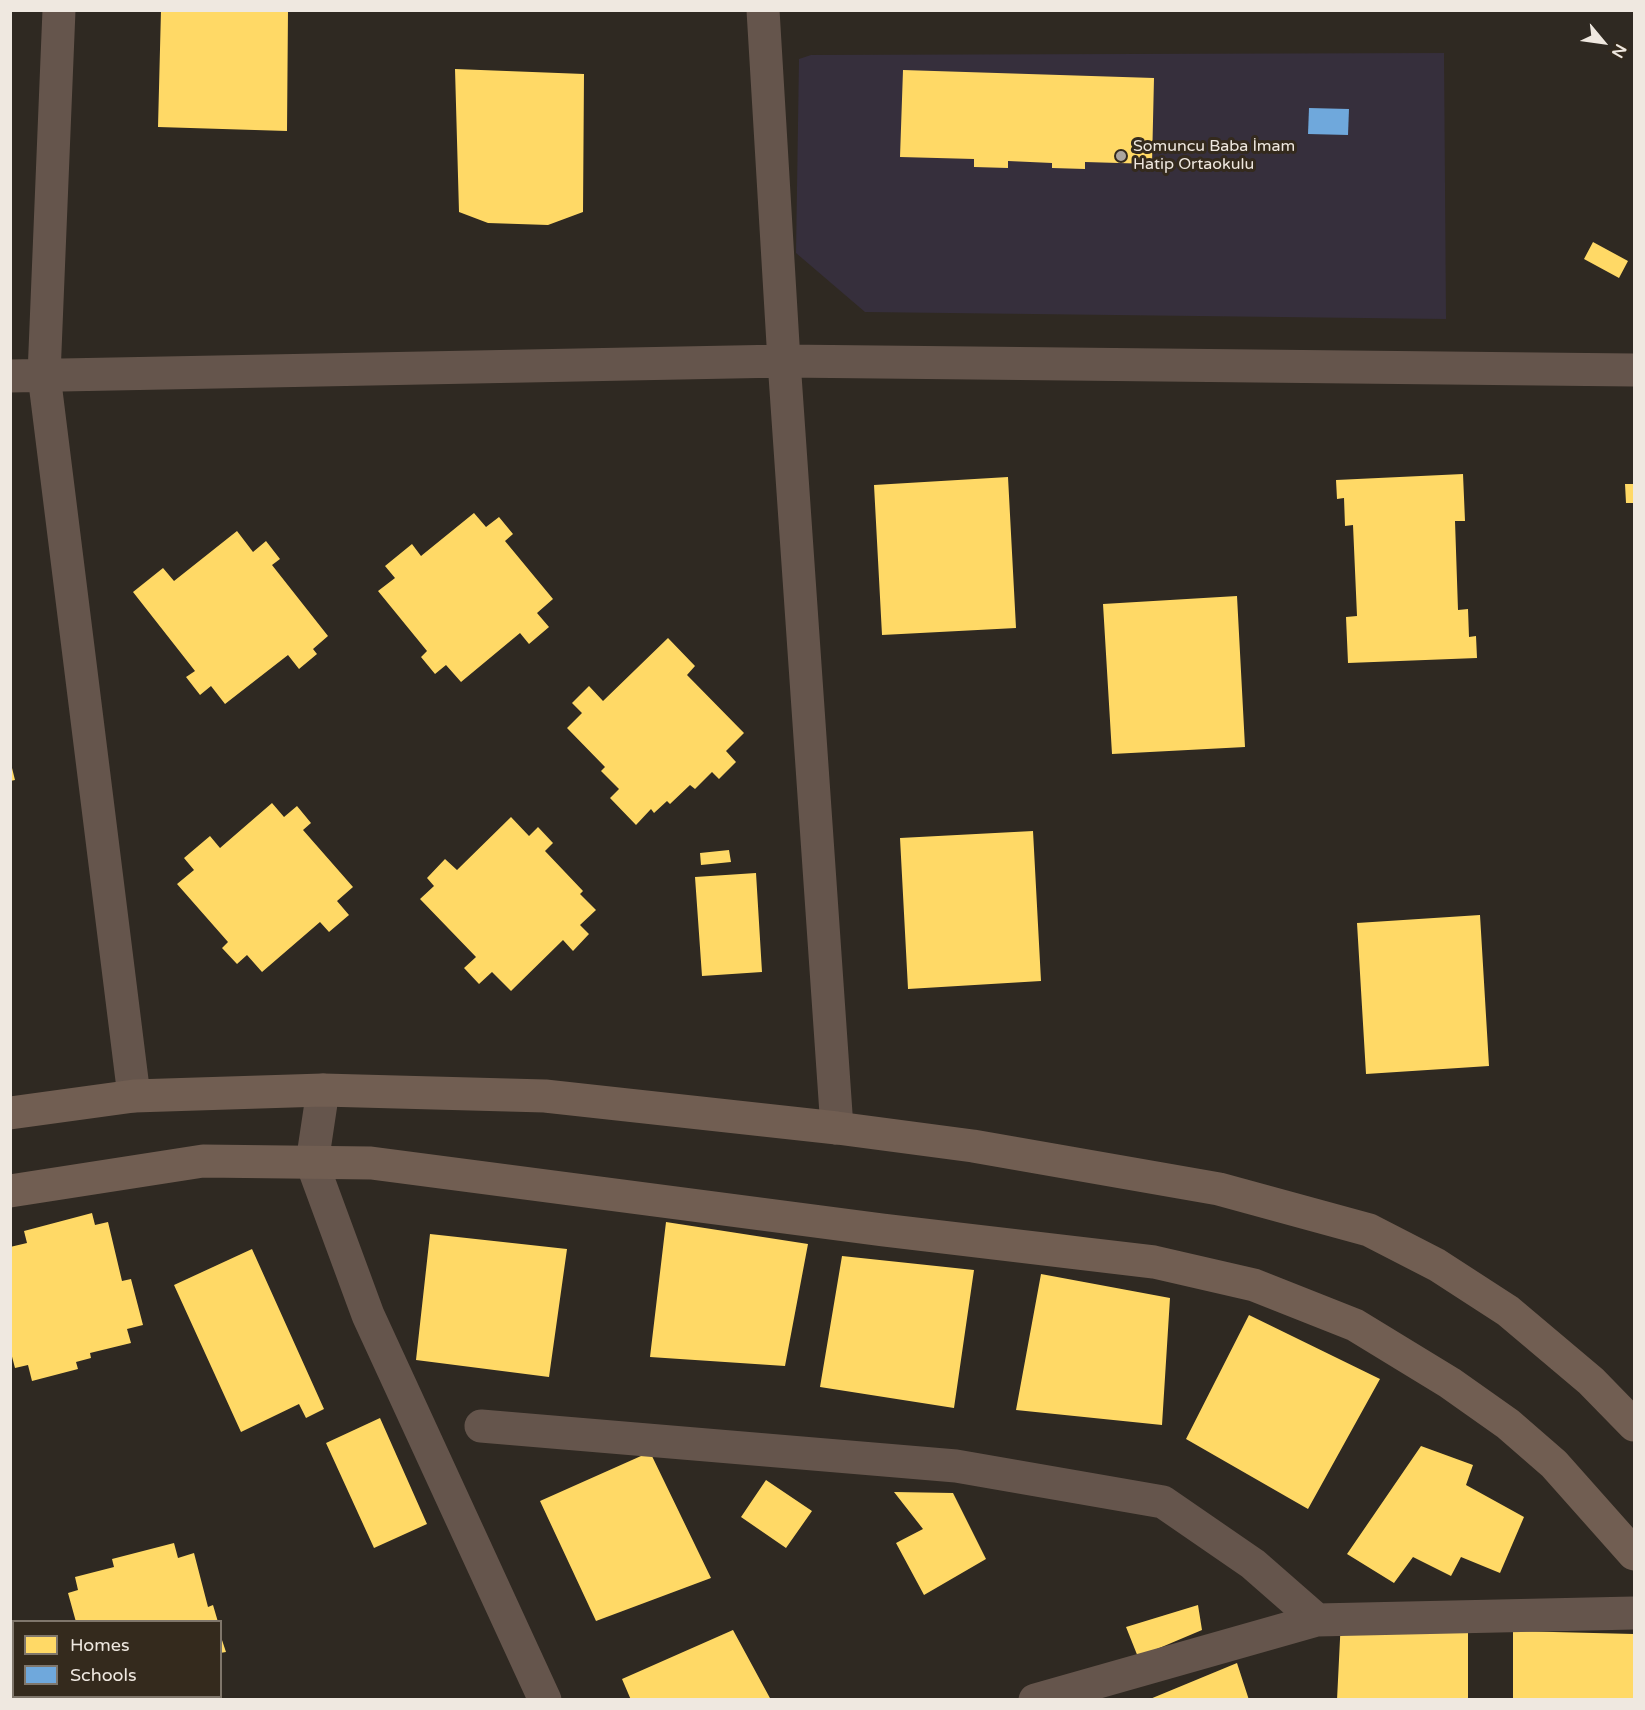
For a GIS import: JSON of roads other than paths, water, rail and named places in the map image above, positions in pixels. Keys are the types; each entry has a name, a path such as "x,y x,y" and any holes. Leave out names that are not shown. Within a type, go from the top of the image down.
{"main road":[{"path":"10,1113 134,1096 322,1090 545,1096 837,1128 973,1146 1220,1189 1369,1230 1437,1265 1508,1311 1591,1381 1635,1425"},
{"path":"10,1191 203,1161 371,1163 884,1230 1154,1262 1254,1285 1355,1325 1450,1383 1509,1424 1554,1464 1635,1554"}],"street":[{"path":"59,10 44,375 134,1096"},
{"path":"763,10 784,361 837,1128"},
{"path":"10,376 784,361 1635,370"},
{"path":"322,1090 312,1163 368,1315 545,1700"},
{"path":"481,1425 956,1466 1163,1502 1253,1564 1317,1620"},
{"path":"1035,1700 1317,1620 1635,1613"}],"place":[{"name":"Somuncu Baba İmam Hatip Ortaokulu","path":"1121,156"}]}
